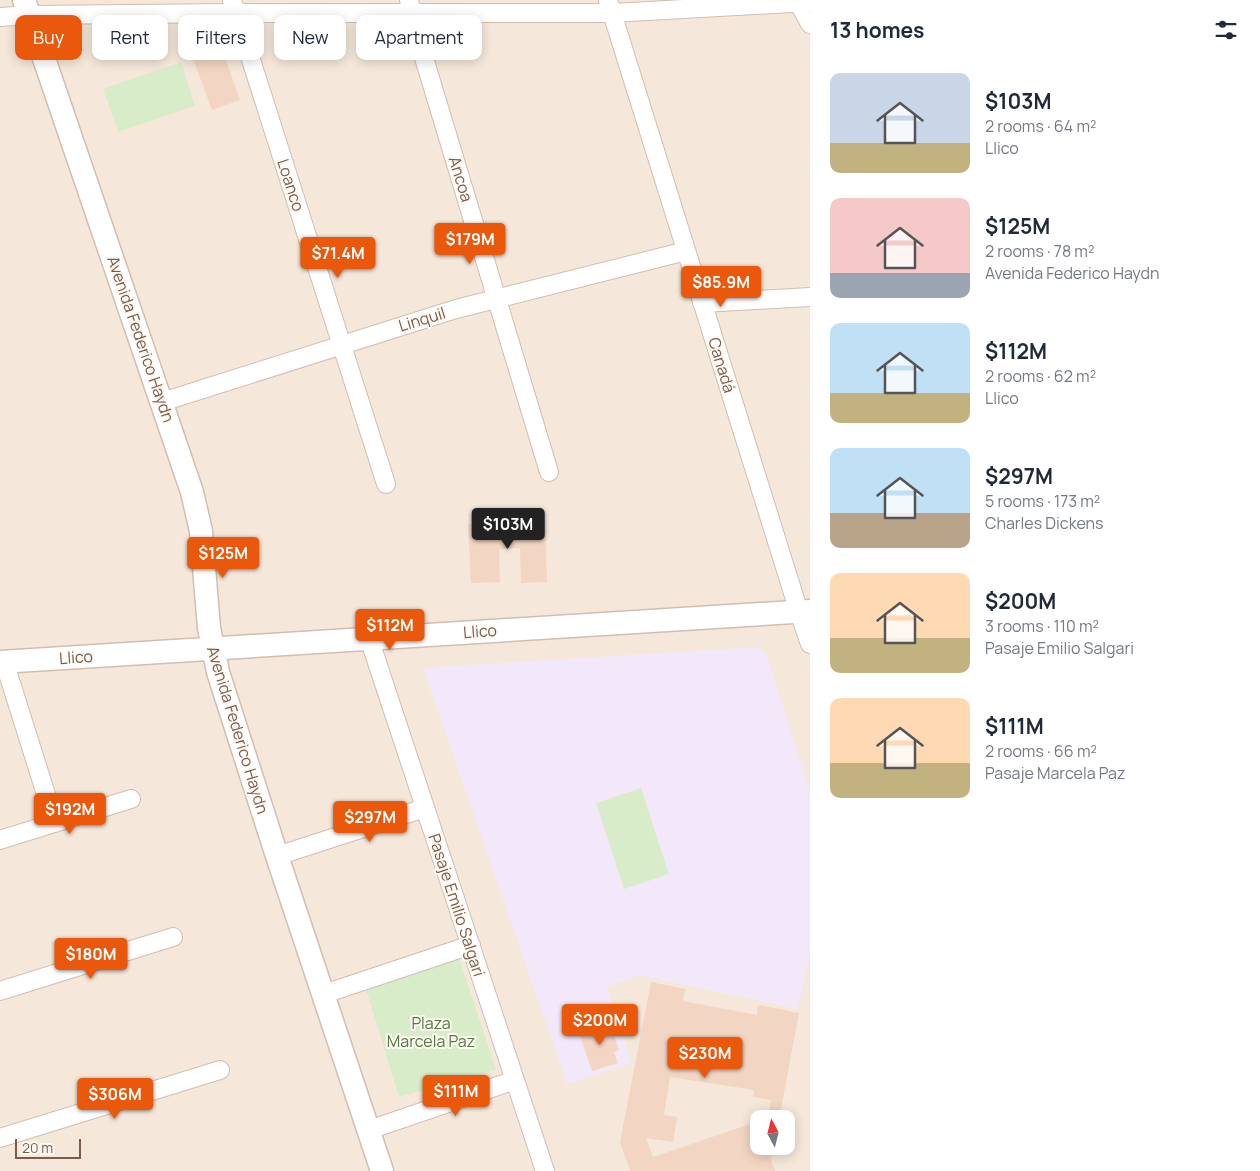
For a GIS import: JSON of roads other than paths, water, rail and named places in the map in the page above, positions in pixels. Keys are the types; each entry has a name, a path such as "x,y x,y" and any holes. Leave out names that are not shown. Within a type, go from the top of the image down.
{"street":[{"path":"0,17 27,8 610,7 802,1 810,24"},
{"name":"Loanco","path":"234,7 386,484"},
{"name":"Ancoa","path":"411,7 421,48 549,472"},
{"name":"Canadá","path":"610,7 702,303 804,611 810,644"},
{"name":"Avenida Federico Haydn","path":"27,8 187,473 201,531 212,648 224,694 382,1171"},
{"name":"Linquil","path":"162,402 424,318 686,250"},
{"path":"702,303 810,297"},
{"name":"Llico","path":"2,662 804,611"},
{"name":"Pasaje Emilio Salgari","path":"369,638 546,1171"},
{"path":"2,662 55,823"},
{"path":"0,840 131,799"},
{"path":"277,856 425,808"},
{"path":"0,991 173,938"},
{"path":"324,994 470,945"},
{"path":"0,1138 220,1070"},
{"path":"369,1130 515,1080"}],"park label":[{"name":"Plaza Marcela Paz","path":"431,1032"}]}
